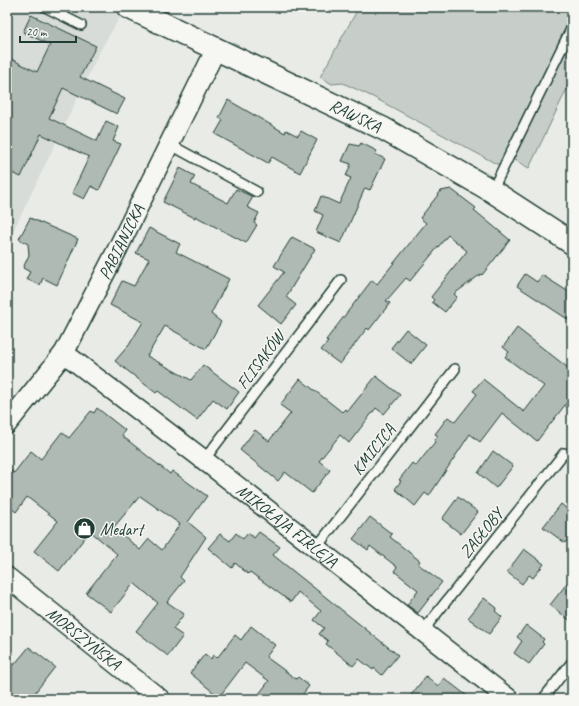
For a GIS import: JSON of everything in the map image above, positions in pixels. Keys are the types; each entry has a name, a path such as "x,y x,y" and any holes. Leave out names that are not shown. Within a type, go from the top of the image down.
{"street":[{"name":"RAWSKA","path":"128,7 384,129 492,191 572,243"},
{"name":"PABIANICKA","path":"7,424 64,353 216,49"},
{"name":"MIKOŁAJA FIRLEJA","path":"64,353 204,460 509,699"},
{"name":"MORSZYŃSKA","path":"7,577 160,699"}],"lane":[{"path":"45,7 81,25"},
{"path":"492,191 572,27"},
{"path":"169,144 257,192"},
{"name":"FLISAKÓW","path":"204,460 341,280"},
{"name":"KMICICA","path":"316,548 455,369"},
{"name":"ZAGŁOBY","path":"422,632 564,453"},
{"path":"543,699 572,662"}],"shaded area":[{"path":"7,7 111,7 123,12 101,49 7,244"},
{"path":"359,7 572,7 572,78 529,168 509,157 504,168 373,97 343,83 332,84 320,77"}],"building":[{"path":"31,15 96,46 80,77 125,99 117,114 63,88 49,118 97,141 106,121 119,127 113,141 121,144 99,190 91,186 84,199 72,193 89,157 41,134 21,177 7,171 7,57 37,72 50,45 23,32"},
{"path":"228,100 285,133 286,130 298,136 301,131 317,140 300,173 272,157 268,163 215,134 223,120 219,118"},
{"path":"361,143 377,151 375,154 385,159 370,190 365,188 341,243 316,232 323,215 315,211 321,196 339,204 351,178 346,176 351,164 342,161 350,144 359,146"},
{"path":"180,168 195,176 191,184 228,203 236,189 253,197 247,207 259,213 254,223 257,225 246,243 195,216 195,218 163,202"},
{"path":"451,189 476,208 474,210 510,240 482,275 481,274 454,294 457,297 445,312 432,302 434,300 431,297 467,251 448,235 410,281 406,278 386,301 390,303 369,330 367,328 340,364 321,350 328,342 326,340 372,280 377,284 426,223 420,218 441,191"},
{"path":"30,218 78,239 57,285 43,278 40,285 26,279 30,272 23,268 29,255 28,244 19,239"},
{"path":"149,228 180,244 176,252 229,279 211,314 221,322 206,349 165,326 147,356 191,380 203,365 239,392 227,409 213,399 197,420 158,391 156,393 115,361 129,345 143,322 110,305 122,281 134,286 149,259 136,253"},
{"path":"292,237 315,249 286,297 296,305 281,324 258,305 284,272 274,266"},
{"path":"525,274 537,282 542,275 572,294 572,322 517,286"},
{"path":"517,328 572,371 572,396 537,441 502,413 480,442 470,434 429,496 425,493 415,506 395,489 401,481 399,480 412,463 416,466 435,442 434,441 438,436 435,434 448,417 455,422 477,394 473,391 483,379 524,412 544,386 505,357 509,352 503,347"},
{"path":"406,329 426,345 411,364 391,348"},
{"path":"376,376 400,395 384,414 376,408 349,443 340,435 319,461 330,470 312,493 285,472 278,481 240,450 255,430 269,441 291,413 280,405 300,379 342,412 345,409 348,411"},
{"path":"97,408 125,430 122,436 170,474 172,471 207,496 188,522 206,537 180,577 184,581 167,602 184,614 173,629 183,636 168,656 136,631 158,603 134,583 111,612 86,593 117,554 90,531 59,571 34,551 58,521 27,497 16,512 7,505 7,467 14,473 31,451 41,459 62,432 69,438 91,411 94,413","holes":["140,496 180,524 162,550 149,539 140,550 114,527"]},
{"path":"493,451 513,466 496,488 478,473"},
{"path":"458,497 478,512 461,534 442,519"},
{"path":"561,504 572,513 572,534 565,543 543,527"},
{"path":"370,517 392,534 390,537 420,561 418,564 442,582 418,613 407,605 418,590 394,571 397,567 370,546 368,550 353,539"},
{"path":"259,532 280,547 273,555 398,655 382,675 359,659 353,666 326,644 328,641 319,634 324,628 314,620 321,611 298,592 291,602 250,572 248,574 235,563 232,568 208,548 220,534 230,541 236,533 243,539 248,533 254,538"},
{"path":"524,549 544,564 533,578 529,575 522,584 507,572"},
{"path":"572,577 572,622 550,605"},
{"path":"484,598 497,608 495,611 502,617 489,634 468,618"},
{"path":"526,625 544,639 542,642 544,644 529,664 514,653 522,641 517,637"},
{"path":"251,626 275,645 266,657 296,679 298,677 309,686 299,699 255,699 269,681 245,663 219,697 190,673 205,654 211,659 213,655 217,658 235,635 241,640"},
{"path":"29,647 55,667 30,699 7,699 7,660 14,665"},
{"path":"426,676 438,686 444,678 471,699 408,699"}],"place":[{"name":"Medart","path":"85,529"}]}
